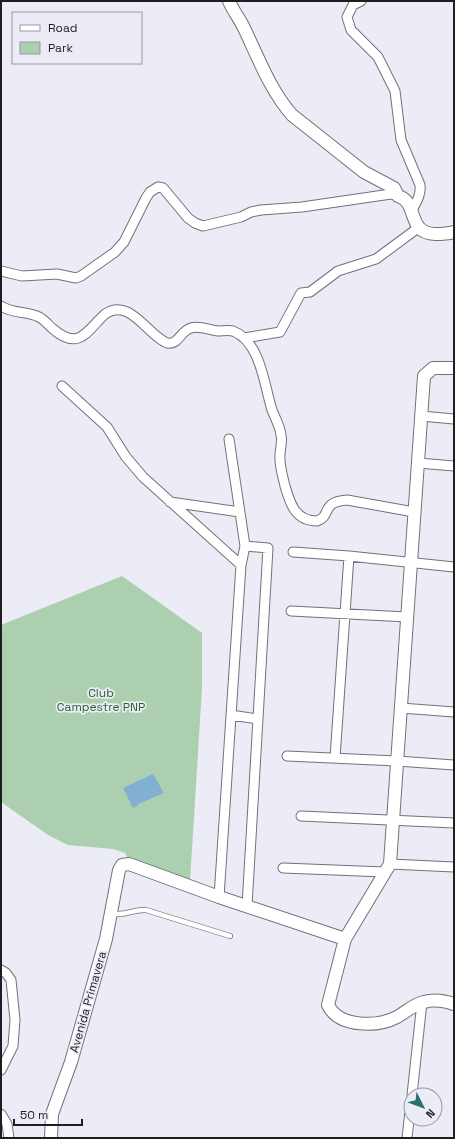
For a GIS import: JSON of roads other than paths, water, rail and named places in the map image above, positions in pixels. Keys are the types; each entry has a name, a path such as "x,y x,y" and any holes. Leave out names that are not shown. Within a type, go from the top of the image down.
{"street":[{"path":"229,1 243,25 274,89 285,107 300,122 364,172 394,188 398,196"},
{"path":"361,1 353,5 347,17 351,30 378,57 395,91 401,140 420,185 421,192 412,210"},
{"path":"1,271 22,276 56,274 76,278 82,276 115,252 124,242 146,198 150,192 158,187 163,188 188,218 194,223 203,226 241,217 251,212 261,210 302,207 392,194 403,198 412,210 418,228 428,233 448,234 454,232"},
{"path":"244,338 280,332 302,293 310,292 338,271 376,259 418,228"},
{"path":"1,306 13,312 31,314 40,318 63,336 70,339 77,339 85,336 108,311 118,309 128,312 166,343 176,341 186,330 194,327 216,331 231,331 244,338 252,348 259,364 266,385 272,412 281,432 282,442 280,451 280,467 290,503 296,512 305,518 317,521 325,516 330,505 337,501 346,500 414,512"},
{"path":"454,368 433,368 424,376 393,820 387,868 345,939 328,1005 331,1012 341,1018 352,1022 366,1024 381,1022 396,1017 422,1002 434,1000 454,1004"},
{"path":"62,386 107,427 126,457 143,478 241,566"},
{"path":"421,416 454,419"},
{"path":"229,439 245,546 241,566 219,897 345,939"},
{"path":"418,463 454,466"},
{"path":"170,502 240,512"},
{"path":"245,546 268,548 247,906"},
{"path":"293,552 349,556 454,567"},
{"path":"335,758 349,556"},
{"path":"291,612 407,617"},
{"path":"400,708 454,712"},
{"path":"231,715 258,719"},
{"path":"286,756 454,765"},
{"path":"300,816 454,823"},
{"name":"Avenida Primavera","path":"51,1138 52,1114 71,1062 106,939 119,870 122,865 129,864 219,897"},
{"path":"283,868 454,867"},
{"path":"1,970 6,973 11,980 15,1020 13,1046 1,1070"},
{"path":"413,1087 422,1002"},
{"path":"1,1114 7,1124 9,1138"},
{"path":"407,1138 408,1127"}],"lane":[{"path":"111,913 119,916 138,910 146,910 230,936"}],"water":[{"path":"153,774 164,793 138,804 133,808 123,788"}],"park label":[{"name":"Club Campestre PNP","path":"101,700"}]}
